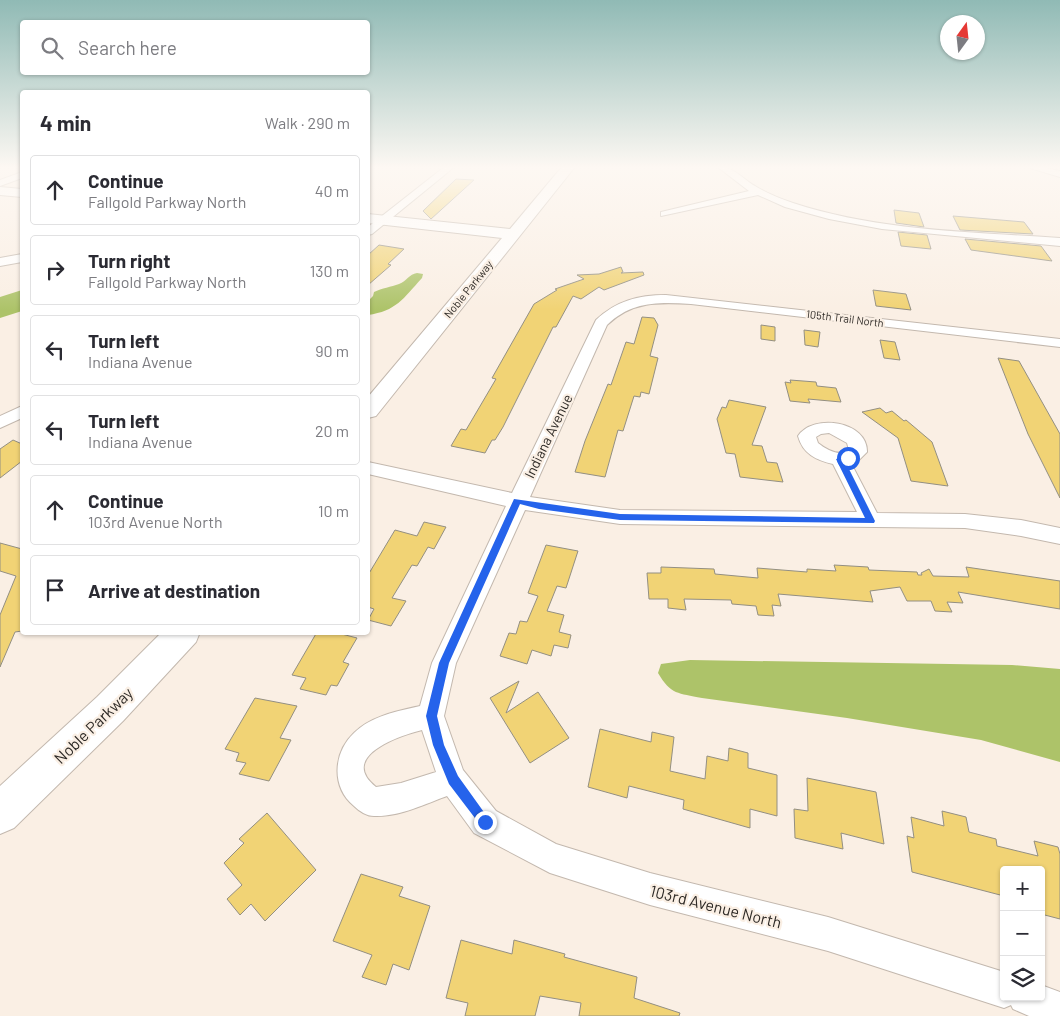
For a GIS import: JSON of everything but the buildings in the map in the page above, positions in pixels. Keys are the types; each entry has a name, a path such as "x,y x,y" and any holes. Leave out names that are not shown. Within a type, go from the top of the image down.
{"main road":[{"name":"Noble Parkway","path":"370,409 528,215"},
{"path":"375,219 513,234"},
{"name":"Noble Parkway","path":"0,814 110,710 181,635"}],"street":[{"path":"832,215 856,221 917,229 1060,242"},
{"path":"0,262 20,258"},
{"name":"105th Trail North","path":"630,302 660,298 691,300 1056,343"},
{"name":"Indiana Avenue","path":"454,780 439,745 431,716 444,663 517,500 601,323 612,310 630,302"},
{"path":"1056,343 1060,356"},
{"path":"0,424 20,412"},
{"path":"840,459 871,521"},
{"path":"370,468 539,506 620,517 965,521 1021,528 1060,536"},
{"path":"431,716 389,726 365,738 354,754 350,771 357,792 372,802 401,798 454,780"},
{"name":"103rd Avenue North","path":"454,780 485,822 550,858 650,889 828,934 1000,989"},
{"path":"1036,1001 1060,1010"}],"shaded area":[{"path":"417,273 423,274 422,278 398,303 386,310 370,315 370,299 374,292 399,284"},
{"path":"20,291 20,312 0,318 0,297"},
{"path":"690,660 1012,665 1060,669 1060,762 981,740 681,694 671,689 658,673 661,664"}],"route":[{"path":"485,822 454,780 439,745 431,716 444,663 517,500 539,506 620,517 871,521 840,459 848,458"}]}
